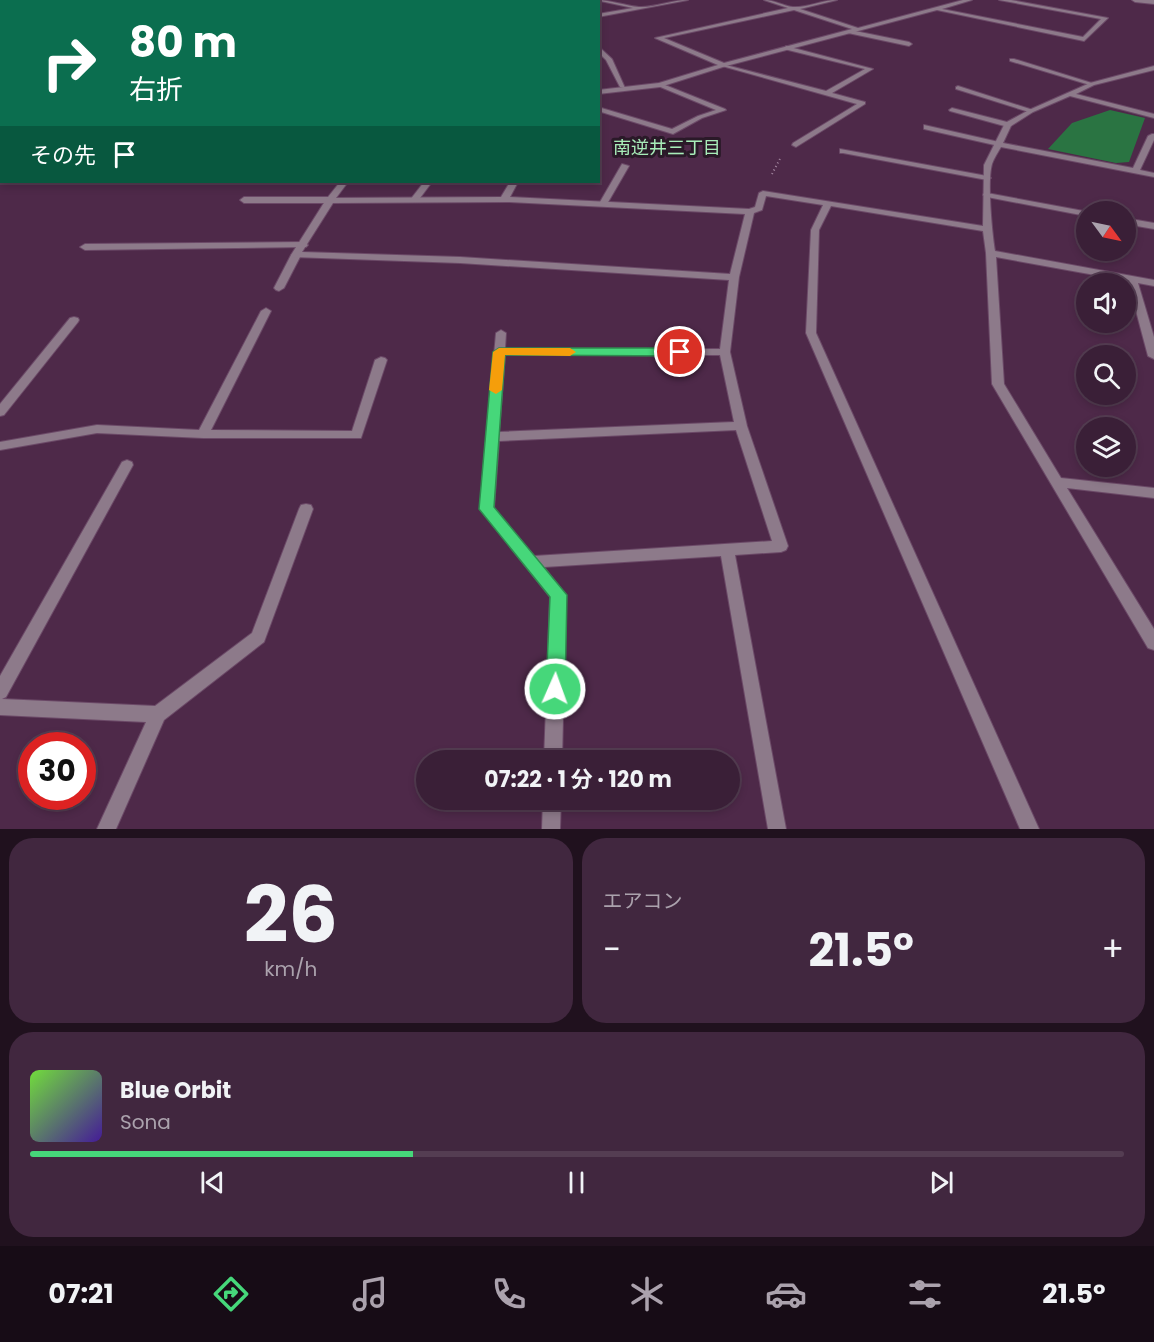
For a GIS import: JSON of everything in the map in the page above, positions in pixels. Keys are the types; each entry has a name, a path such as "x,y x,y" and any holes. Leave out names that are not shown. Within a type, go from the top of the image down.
{"street":[{"path":"600,0 642,8"},
{"path":"600,16 685,0"},
{"path":"767,0 858,29"},
{"path":"796,145 863,103 724,65 658,38 834,0"},
{"path":"600,92 623,87 660,85 724,65 969,0"},
{"path":"936,9 1084,39 1105,18 1002,0"},
{"path":"1135,0 1154,2"},
{"path":"849,32 909,44"},
{"path":"786,48 870,69 826,93"},
{"path":"600,50 609,59 623,87"},
{"path":"1012,60 1092,84"},
{"path":"1154,68 1092,84 1031,111 1008,125 988,165 987,178 987,229 991,253 999,384 1154,643"},
{"path":"600,110 673,132 700,117 723,110 660,85"},
{"path":"958,88 1031,111"},
{"path":"1070,94 1154,116"},
{"path":"952,110 1008,125"},
{"path":"927,127 1154,175"},
{"path":"1136,171 1152,136 1154,137"},
{"path":"843,151 987,178"},
{"path":"604,202 625,166"},
{"path":"279,288 296,255 343,183"},
{"path":"414,200 427,183"},
{"path":"504,199 513,183"},
{"path":"244,200 504,199 604,202 750,212 759,208 763,193 987,229"},
{"path":"987,195 1076,211"},
{"path":"828,203 815,230 811,333 1030,829"},
{"path":"531,562 781,546 741,426 725,352 734,277 750,212"},
{"path":"1136,223 1154,226"},
{"path":"85,247 303,244"},
{"path":"991,253 1099,273"},
{"path":"296,255 460,260 734,277"},
{"path":"1136,280 1154,283"},
{"path":"1136,293 1154,356"},
{"path":"203,434 266,311"},
{"path":"0,412 74,320"},
{"path":"501,333 486,509 558,595 553,750"},
{"path":"499,352 725,352"},
{"path":"0,446 97,429 203,434 357,435 381,360"},
{"path":"492,437 741,426"},
{"path":"0,692 127,465"},
{"path":"1058,482 1154,493"},
{"path":"106,829 158,714 258,637 306,509"},
{"path":"727,550 777,829"},
{"path":"0,707 158,714"},
{"path":"551,829 552,810"}],"path":[{"path":"763,193 778,160 796,145"}],"green space":[{"path":"1110,110 1145,118 1129,162 1116,163 1048,149 1072,123"}],"slow traffic":[{"path":"496,390 499,352 570,352"}],"district":[{"name":"南逆井三丁目","path":"667,147"}],"route":[{"path":"555,689 558,595 486,509 499,352 680,352"}]}
